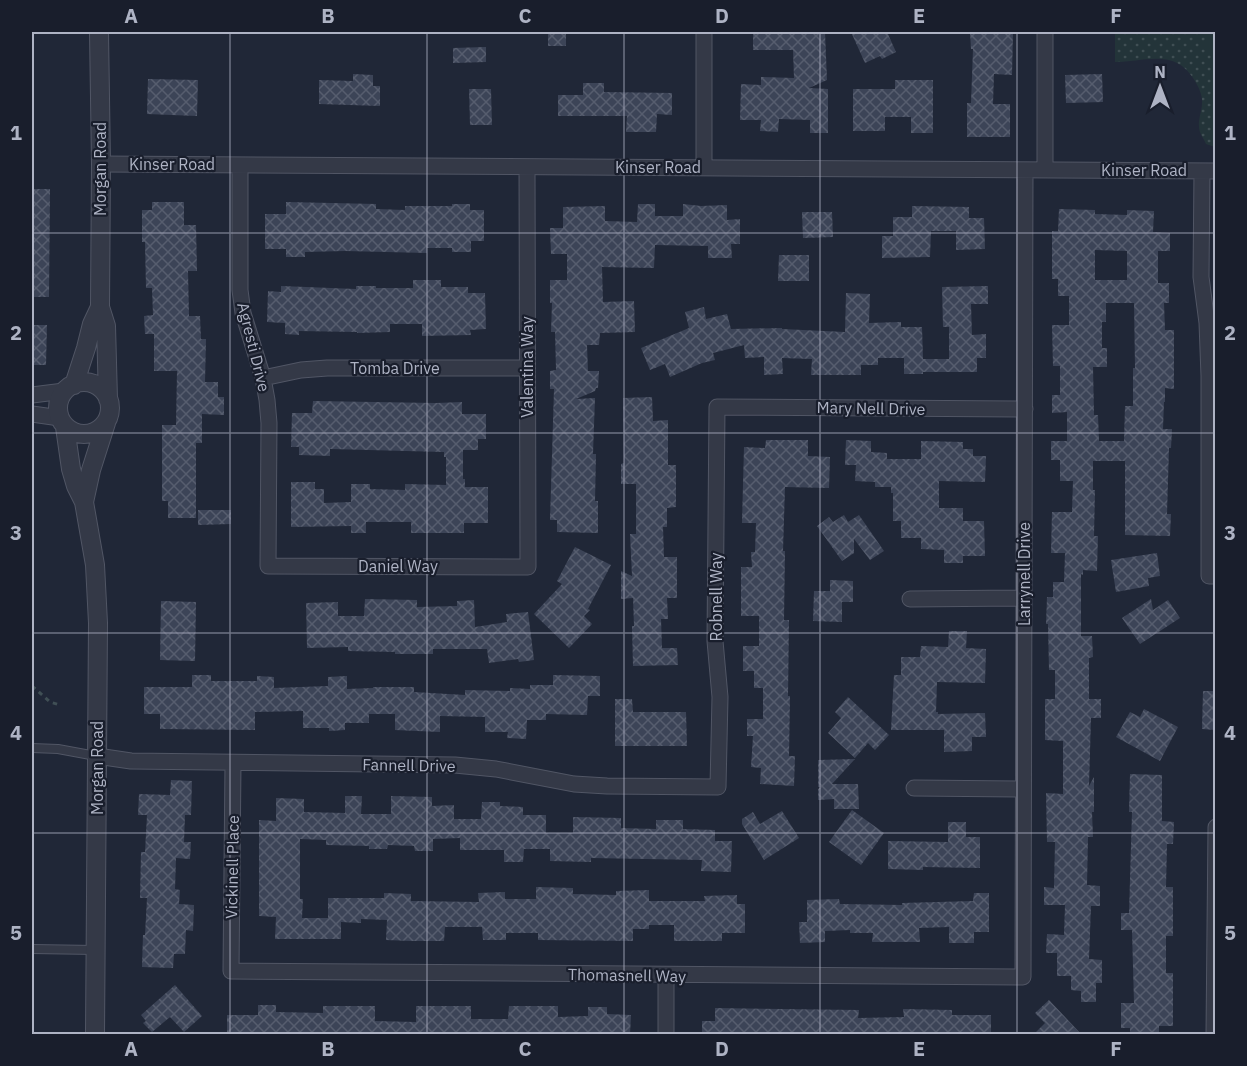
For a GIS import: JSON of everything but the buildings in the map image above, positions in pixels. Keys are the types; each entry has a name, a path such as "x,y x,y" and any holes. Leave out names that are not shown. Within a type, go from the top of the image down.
{"street":[{"name":"Morgan Road","path":"99,32 100,307 106,326 108,399"},
{"path":"704,32 704,168"},
{"path":"1045,32 1045,170"},
{"name":"Kinser Road","path":"101,164 1209,171"},
{"name":"Agresti Drive","path":"240,165 241,302 263,378 269,423 268,566"},
{"name":"Valentina Way","path":"527,167 528,567"},
{"name":"Larrynell Drive","path":"1023,977 1025,170"},
{"path":"1209,171 1201,277 1212,376 1212,576"},
{"name":"Morgan Road","path":"69,388 100,307"},
{"name":"Tomba Drive","path":"263,378 301,370 327,368 527,368"},
{"path":"32,395 90,383 98,386 104,392 110,407 106,423 100,429 86,434 79,434 62,422 32,414"},
{"path":"62,422 58,404 69,388"},
{"name":"Mary Nell Drive","path":"717,406 1025,409"},
{"name":"Robnell Way","path":"717,406 715,641 720,697 718,787"},
{"name":"Morgan Road","path":"62,422 76,486 84,502 95,566 98,623 95,1035"},
{"name":"Morgan Road","path":"84,502 91,470 106,423"},
{"name":"Daniel Way","path":"268,566 528,567"},
{"path":"910,599 1024,598"},
{"name":"Fannell Drive","path":"98,756 131,761 455,765 496,769 574,784 718,787"},
{"name":"Vickinell Place","path":"231,971 233,763"},
{"path":"914,788 1023,789"},
{"path":"1214,1035 1215,827"},
{"name":"Thomasnell Way","path":"231,971 1023,977"},
{"path":"666,975 666,1035"}],"lane":[{"path":"32,748 58,748 98,756"},
{"path":"32,950 95,950"}],"path":[{"path":"32,686 50,702 60,705"}],"shaded area":[{"path":"1115,32 1215,32 1215,147 1206,144 1200,131 1201,96 1193,78 1177,63 1167,60 1115,62"},
{"path":"1205,32 1215,32 1215,51 1205,51"}]}
